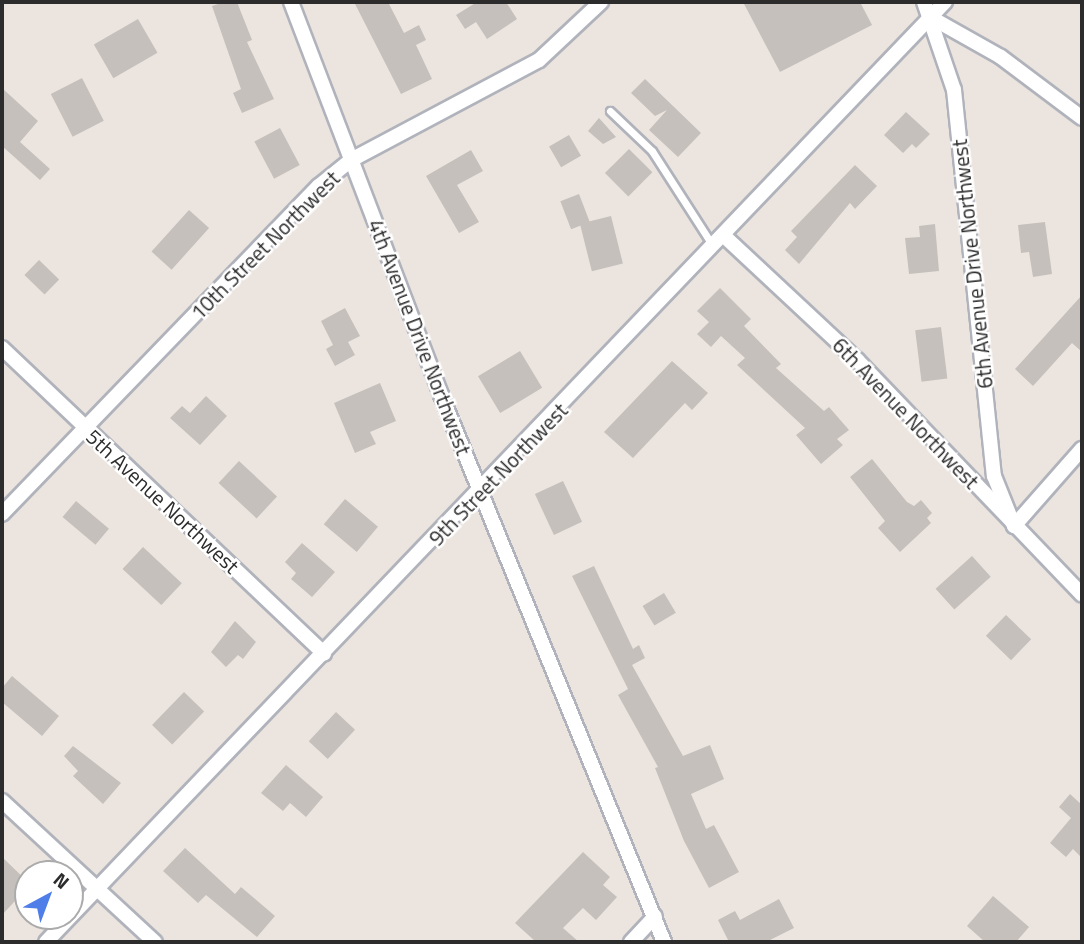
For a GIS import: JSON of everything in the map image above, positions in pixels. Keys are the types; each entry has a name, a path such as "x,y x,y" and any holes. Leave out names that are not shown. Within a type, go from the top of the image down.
{"street":[{"name":"4th Avenue Drive Northwest","path":"291,2 481,492 664,942"},
{"name":"10th Street Northwest","path":"2,514 319,186 351,160 539,60 601,2"},
{"name":"6th Avenue Drive Northwest","path":"924,2 954,90 994,476 1014,526"},
{"name":"9th Street Northwest","path":"46,942 481,492 946,2"},
{"path":"930,17 1001,57 1082,118"},
{"name":"6th Avenue Northwest","path":"724,236 856,360 1082,595"},
{"name":"5th Avenue Northwest","path":"2,348 324,654"},
{"path":"1014,526 1082,449"},
{"path":"2,801 155,942"},
{"path":"631,942 655,916"}],"lane":[{"path":"610,111 652,151 714,247"}],"building":[{"path":"237,2 252,40 247,42 274,99 242,113 233,93 241,89 212,6"},
{"path":"354,2 388,2 404,33 419,25 426,40 416,45 432,79 401,94"},
{"path":"477,2 506,2 517,19 487,39 476,22 465,29 456,15"},
{"path":"743,2 860,2 872,25 780,72"},
{"path":"138,19 158,53 113,78 94,45"},
{"path":"82,78 104,121 73,137 51,94"},
{"path":"645,79 701,133 678,157 649,130 667,110 655,116 631,93"},
{"path":"2,88 38,121 20,142 50,169 40,180 2,146"},
{"path":"906,112 930,134 916,148 912,144 903,153 884,135"},
{"path":"599,118 616,137 603,144 588,131"},
{"path":"280,128 300,165 274,179 254,142"},
{"path":"569,135 581,156 561,167 549,147"},
{"path":"629,149 652,172 628,196 605,173"},
{"path":"471,150 483,171 457,185 479,222 459,233 426,176"},
{"path":"855,165 877,186 855,209 850,203 799,264 785,250 797,237 791,231"},
{"path":"579,194 590,222 571,229 560,201"},
{"path":"189,210 209,228 172,270 152,252"},
{"path":"611,216 623,264 592,271 580,224"},
{"path":"1045,222 1052,274 1033,277 1029,252 1021,253 1018,225"},
{"path":"935,224 939,271 909,274 905,238 920,237 919,226"},
{"path":"39,260 59,279 45,295 24,275"},
{"path":"720,288 751,319 744,326 781,364 776,368 824,411 829,407 849,430 837,439 843,445 821,464 796,435 805,428 737,365 745,358 721,336 711,347 697,334 709,322 697,311"},
{"path":"1082,295 1082,352 1072,343 1033,386 1015,369"},
{"path":"345,308 360,336 348,342 355,355 335,366 326,349 333,345 321,321"},
{"path":"941,327 947,379 922,382 915,330"},
{"path":"520,351 542,388 500,413 478,376"},
{"path":"672,361 708,393 692,410 685,403 633,458 604,432"},
{"path":"380,383 396,421 370,432 376,444 355,453 334,403"},
{"path":"206,396 227,416 200,445 170,418 182,406 190,413"},
{"path":"872,459 907,502 914,506 921,500 932,513 927,518 931,523 900,552 878,528 885,521 850,477"},
{"path":"239,461 277,496 257,518 219,483"},
{"path":"563,481 582,522 554,535 535,494"},
{"path":"345,499 378,527 357,552 324,524"},
{"path":"76,501 109,529 95,545 63,517"},
{"path":"302,543 335,572 312,597 291,579 296,573 285,562"},
{"path":"143,547 182,583 161,605 123,569"},
{"path":"972,556 991,577 954,610 936,589"},
{"path":"594,566 633,649 639,645 645,658 632,665 683,756 710,745 724,779 691,794 706,829 714,825 739,872 709,888 684,841 655,768 658,767 618,695 628,689 572,576"},
{"path":"664,593 676,613 654,626 643,606"},
{"path":"1006,615 1031,639 1011,660 986,636"},
{"path":"235,621 256,642 243,659 238,655 226,667 211,652"},
{"path":"12,676 59,716 42,736 2,702 2,688"},
{"path":"184,692 204,711 172,745 152,725"},
{"path":"336,712 355,730 328,759 309,741"},
{"path":"73,746 121,783 103,804 73,776 78,771 64,756"},
{"path":"286,765 323,797 306,817 290,803 283,811 261,793"},
{"path":"1070,794 1082,805 1082,858 1073,849 1066,857 1050,843 1071,818 1059,807"},
{"path":"185,848 235,894 241,887 275,916 257,937 206,895 198,903 163,871"},
{"path":"583,852 610,877 603,885 617,897 596,920 583,908 563,928 579,942 536,942 515,923"},
{"path":"2,857 14,869 14,902 2,915"},
{"path":"993,896 1029,927 1016,942 985,942 967,926"},
{"path":"779,899 794,928 766,942 729,942 718,920 735,911 740,920"}]}
